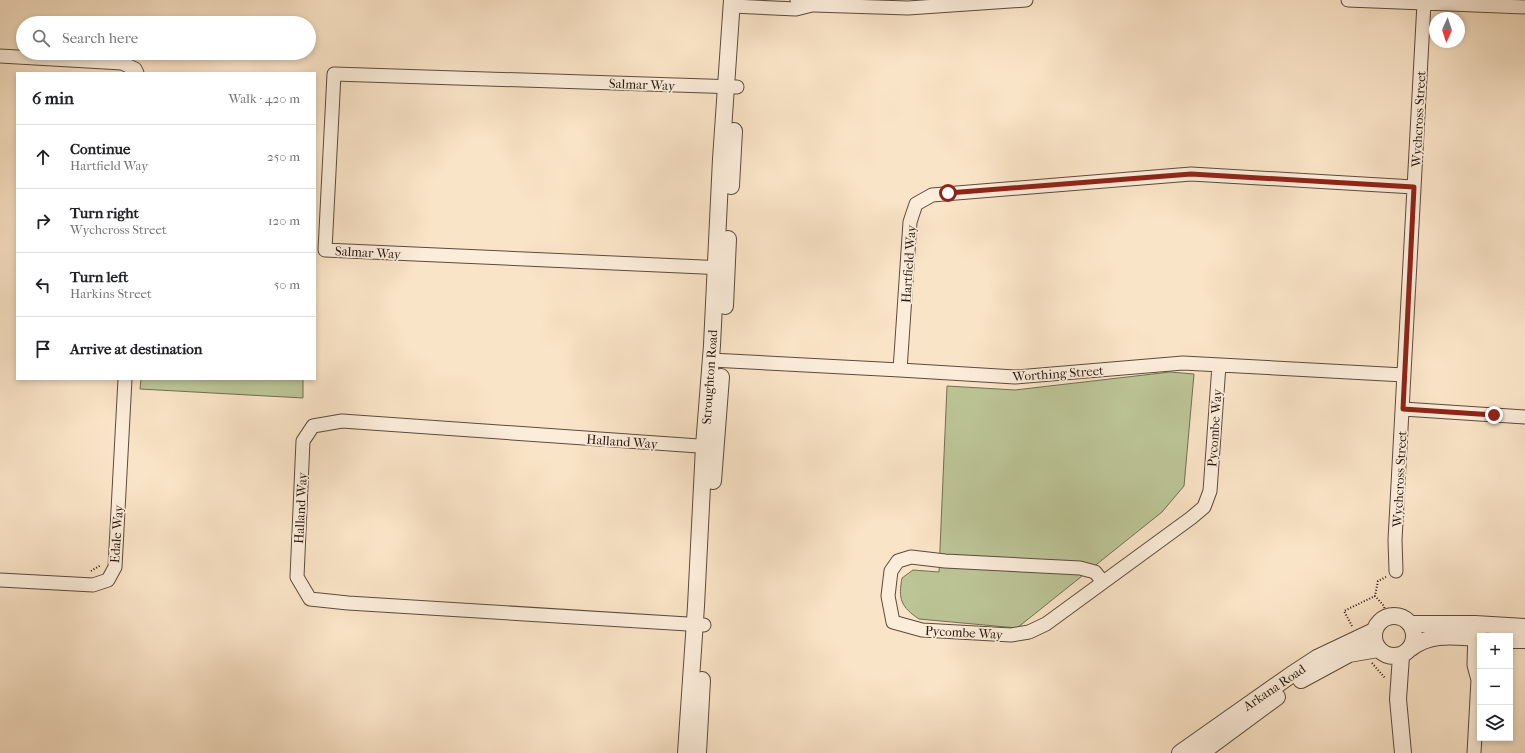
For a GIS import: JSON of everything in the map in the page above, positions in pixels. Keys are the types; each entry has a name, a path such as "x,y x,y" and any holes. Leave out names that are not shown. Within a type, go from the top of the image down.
{"street":[{"path":"797,0 814,5"},
{"path":"737,3 796,9 814,5 908,8 935,3 1026,0"},
{"path":"1348,0 1525,7"},
{"name":"Stroughton Road","path":"686,753 699,625 737,3"},
{"name":"Wychcross Street","path":"1396,571 1395,540 1424,3"},
{"path":"0,56 16,57"},
{"path":"70,60 122,63 136,69 137,72"},
{"name":"Salmar Way","path":"721,268 325,250 334,74 732,87"},
{"name":"Hartfield Way","path":"900,370 910,222 916,204 932,195 1191,174 1414,187"},
{"name":"Worthing Street","path":"716,361 1015,377 1183,363 1404,375"},
{"name":"Pycombe Way","path":"1103,582 1095,572 1080,568 944,561 911,557 898,561 891,571 888,596 893,622 922,630 1011,635 1029,632 1046,624 1191,518 1204,507 1210,491 1219,365"},
{"name":"Edale Way","path":"0,580 93,585 108,580 114,567 125,380"},
{"path":"1403,409 1525,417"},
{"name":"Halland Way","path":"699,625 348,603 310,599 296,577 303,441 313,426 342,421 710,447"},
{"path":"1398,699 1406,652 1414,640 1414,632 1411,624 1403,617 1392,616 1381,620 1374,631 1373,638 1381,652 1398,699 1403,753"},
{"path":"1411,624 1481,632"},
{"name":"Stroughton Road","path":"698,753 699,625"},
{"path":"1381,652 1390,656 1406,652 1417,643 1433,637 1525,627"},
{"name":"Arkana Road","path":"1180,753 1317,658 1374,631"},
{"path":"1477,673 1474,665 1481,632"},
{"path":"1513,640 1525,640"},
{"name":"Arkana Road","path":"1201,753 1301,680 1349,654 1381,652"},
{"path":"1474,753 1477,705"}],"path":[{"path":"86,575 106,562"},
{"path":"1386,617 1384,606 1375,596 1378,581 1396,571"}],"green space":[{"path":"1170,372 1194,374 1184,486 1162,512 1017,628 919,619 908,610 902,602 900,592 902,578 913,570 939,572 947,386 1015,390"},
{"path":"141,380 303,380 303,398 140,389"}],"route":[{"path":"948,193 1191,174 1414,187 1403,409 1494,415"}]}
